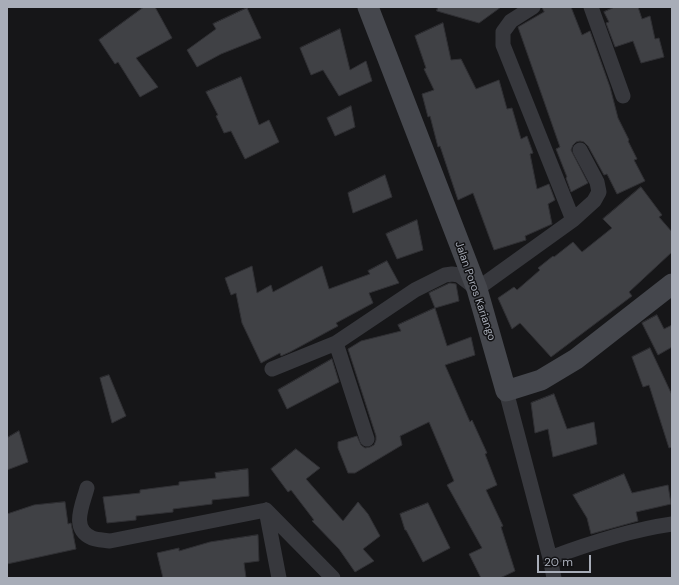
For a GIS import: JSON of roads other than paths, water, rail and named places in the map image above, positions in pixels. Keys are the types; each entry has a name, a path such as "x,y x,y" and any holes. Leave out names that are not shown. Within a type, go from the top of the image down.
{"main road":[{"name":"Jalan Poros Kariango","path":"368,7 477,289 506,391"},
{"path":"506,391 541,380 576,359 672,284"}],"street":[{"path":"533,7 511,22 503,32 503,45 573,220"},
{"path":"591,7 623,96"},
{"path":"272,369 336,343 416,290 444,275 452,274 459,276 477,289 573,220 594,201 599,192 597,182 580,150"},
{"path":"336,343 367,439"},
{"path":"506,391 554,578"},
{"path":"87,488 79,516 80,526 84,534 92,538 110,541 266,510"},
{"path":"266,510 279,578"},
{"path":"266,510 333,578"},
{"path":"550,558 593,542 631,532 672,524"}]}
